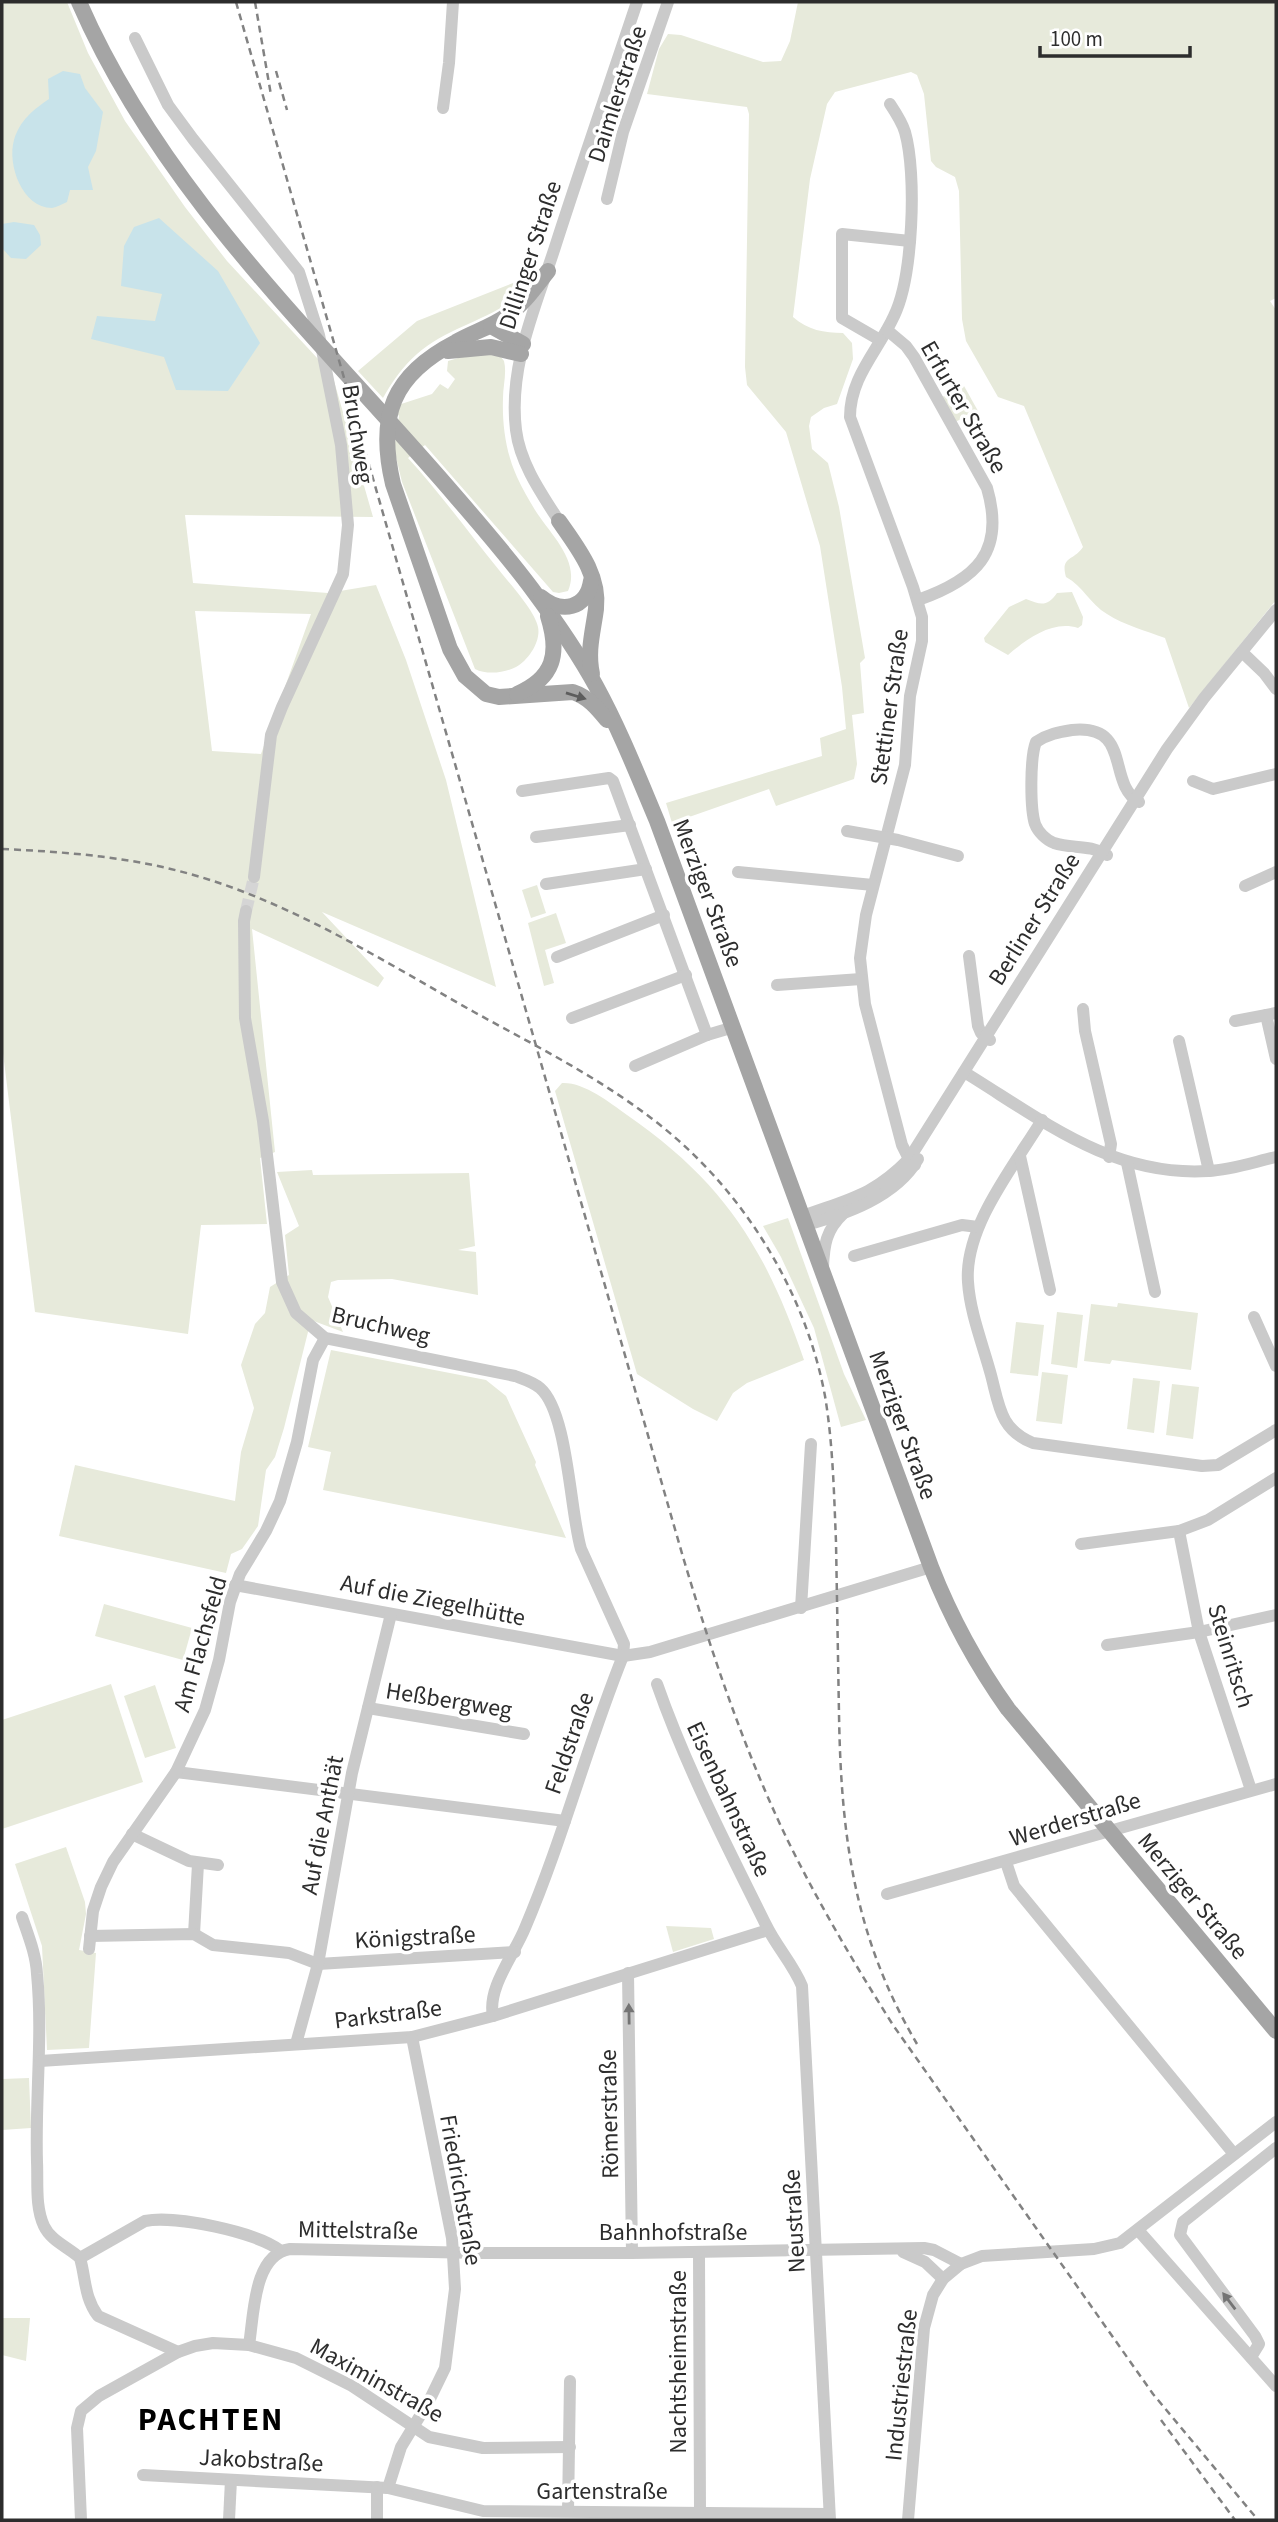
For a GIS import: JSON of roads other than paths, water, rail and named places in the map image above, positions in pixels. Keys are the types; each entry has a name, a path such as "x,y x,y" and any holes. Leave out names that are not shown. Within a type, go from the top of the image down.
{"main road":[{"path":"79,2 118,82 147,130 196,199 290,312 426,461 533,590 595,683 626,748"},
{"path":"548,271 511,313 491,326 456,341 413,372 395,400 387,420 387,461 457,664 465,676 486,694 509,698 560,693 580,695 595,706 626,748"},
{"path":"491,326 522,349"},
{"path":"439,352 491,347 522,349"},
{"path":"559,521 589,568 596,600 589,647 595,683"},
{"path":"533,590 555,607 570,608 583,600 589,591 589,568"},
{"path":"509,698 543,679 551,665 551,634 545,607"},
{"name":"Merziger Straße","path":"626,748 733,1027 931,1567 956,1626 1008,1709 1276,2031"}],"street":[{"path":"443,108 453,2"},
{"name":"Dillinger Straße","path":"559,521 539,492 526,465 516,431 514,388 522,349 637,2"},
{"name":"Daimlerstraße","path":"607,199 623,132 668,2"},
{"name":"Bruchweg","path":"135,38 168,105 299,272 319,335 341,445 348,525 343,575 271,735 254,877"},
{"name":"Stettiner Straße","path":"890,104 899,117 908,146 911,196 906,280 901,300 857,380 850,405 850,417 918,600 922,617 922,641 910,695 905,765 873,885 861,942 861,979 871,1031 902,1145 912,1162"},
{"name":"Erfurter Straße","path":"910,241 842,234 842,318 906,346 987,488 993,507 992,537 969,576 954,586 918,600"},
{"name":"Berliner Straße","path":"1244,654 1276,610"},
{"name":"Berliner Straße","path":"804,1220 846,1212 890,1189 912,1162 1186,723 1276,620"},
{"path":"1244,654 1276,689"},
{"path":"1104,854 1094,848 1053,843 1036,827 1033,815 1036,742 1044,736 1068,731 1091,731 1103,736 1115,751 1128,794 1137,801"},
{"path":"1193,781 1213,789 1276,774"},
{"path":"522,791 609,778 613,781 707,1035"},
{"path":"536,837 630,825"},
{"path":"847,831 958,856"},
{"path":"547,884 646,869"},
{"path":"738,872 873,885"},
{"path":"1245,886 1276,872"},
{"name":"Bruchweg","path":"246,911 245,1017 263,1121 282,1282 296,1313 325,1338 515,1376 539,1387 548,1397 555,1412 573,1494 581,1549 624,1644 623,1656"},
{"path":"557,957 664,915"},
{"path":"969,956 978,1026 988,1038"},
{"path":"572,1018 686,975"},
{"path":"778,985 861,979"},
{"path":"1083,1009 1085,1031 1111,1144 1109,1157"},
{"path":"1235,1021 1271,1014 1276,1059"},
{"path":"635,1066 707,1035 733,1027"},
{"path":"1179,1041 1209,1171"},
{"path":"966,1074 1082,1145 1127,1163 1176,1171 1209,1171 1276,1157"},
{"path":"1042,1120 978,1227 968,1265 972,1303 1002,1416 1014,1434 1020,1438 1060,1447 1202,1466 1217,1465 1276,1430"},
{"path":"1020,1156 1050,1290"},
{"name":"Berliner Straße","path":"804,1220 869,1193 912,1162"},
{"path":"1127,1163 1155,1292"},
{"name":"Berliner Straße","path":"823,1272 828,1231 846,1212"},
{"path":"854,1256 962,1226 978,1227"},
{"path":"1254,1317 1276,1366"},
{"name":"Am Flachsfeld","path":"194,1934 90,1942 93,1911 113,1862 176,1772 196,1733 213,1688 230,1602 280,1500 298,1442 313,1360 325,1338"},
{"path":"802,1608 811,1444"},
{"path":"1082,1544 1179,1531 1208,1520 1276,1478"},
{"name":"Steinritsch","path":"1179,1531 1199,1632 1251,1790"},
{"path":"623,1656 650,1652 931,1567"},
{"name":"Auf die Ziegelhütte","path":"236,1585 623,1656"},
{"name":"Auf die Anthät","path":"296,2044 318,1964 348,1793 391,1614"},
{"path":"1107,1645 1199,1632 1276,1615"},
{"name":"Feldstraße","path":"493,2016 493,1993 515,1952 536,1903 623,1656"},
{"name":"Eisenbahnstraße","path":"657,1684 698,1788 768,1930"},
{"name":"Heßbergweg","path":"368,1708 524,1734"},
{"path":"176,1772 565,1821"},
{"name":"Werderstraße","path":"887,1894 1276,1784"},
{"path":"132,1834 198,1864 218,1866"},
{"path":"1006,1862 1014,1886 1234,2154"},
{"path":"198,1864 194,1934 213,1945 289,1953 318,1964"},
{"path":"22,1917 34,1952 37,1973 40,2061 37,2151 40,2210 44,2225 52,2237 79,2258 83,2286 98,2316 178,2352"},
{"name":"Parkstraße","path":"40,2061 412,2038 493,2016 768,1930"},
{"name":"Neustraße","path":"768,1930 794,1970 803,1992 829,2517"},
{"name":"Königstraße","path":"318,1964 515,1952"},
{"name":"Römerstraße","path":"628,1973 632,2253"},
{"name":"Friedrichstraße","path":"377,2520 382,2487 444,2368 455,2289 454,2253 412,2038"},
{"path":"1276,2122 1139,2230 1276,2386"},
{"path":"1251,2357 1259,2344 1255,2336 1180,2235 1180,2228 1183,2222 1276,2148"},
{"path":"79,2258 145,2221 157,2218 214,2227 259,2238 281,2251"},
{"name":"Industriestraße","path":"908,2520 924,2328 933,2295 943,2279 961,2264 982,2256 1094,2249 1119,2243 1139,2230"},
{"name":"Mittelstraße","path":"249,2346 263,2270 271,2258 281,2251 310,2249 454,2253"},
{"name":"Bahnhofstraße","path":"893,2249 912,2254 943,2279"},
{"name":"Bahnhofstraße","path":"454,2253 699,2253 893,2249 934,2250 961,2264"},
{"name":"Nachtsheimstraße","path":"699,2253 700,2512"},
{"name":"Maximinstraße","path":"81,2520 78,2420 87,2405 178,2352 213,2343 279,2352 315,2367 352,2386 429,2437 483,2448 570,2447"},
{"path":"568,2511 569,2381"},
{"name":"Jakobstraße","path":"143,2475 382,2487"},
{"path":"229,2520 231,2480"},
{"name":"Gartenstraße","path":"382,2487 484,2516 568,2511 623,2516 700,2512 829,2517"}],"water":[{"path":"63,71 80,74 85,88 103,112 96,151 88,167 93,190 70,190 67,202 52,208 32,201 25,193 15,172 12,150 23,121 49,99 48,79"},
{"path":"159,218 218,271 260,343 228,391 176,390 164,357 91,339 97,316 155,321 162,294 121,286 124,246 134,227"},
{"path":"14,222 34,225 40,235 41,245 26,259 11,258 2,248 2,224"}],"tunnel":[{"path":"246,911 254,877"}],"railway":[{"path":"236,2 683,1557 717,1665 757,1772 812,1888 893,2025 1153,2394 1258,2520"},
{"path":"255,2 271,95"},
{"path":"276,71 287,110"},
{"path":"2,849 100,856 149,864 197,876 270,902 339,936 609,1088 683,1144 739,1206 764,1241 802,1316 825,1396 834,1487 840,1759 848,1844 865,1925 896,2004 917,2044"},
{"path":"1161,2420 1235,2520"}],"district":[{"name":"PACHTEN","path":"211,2419"}]}
